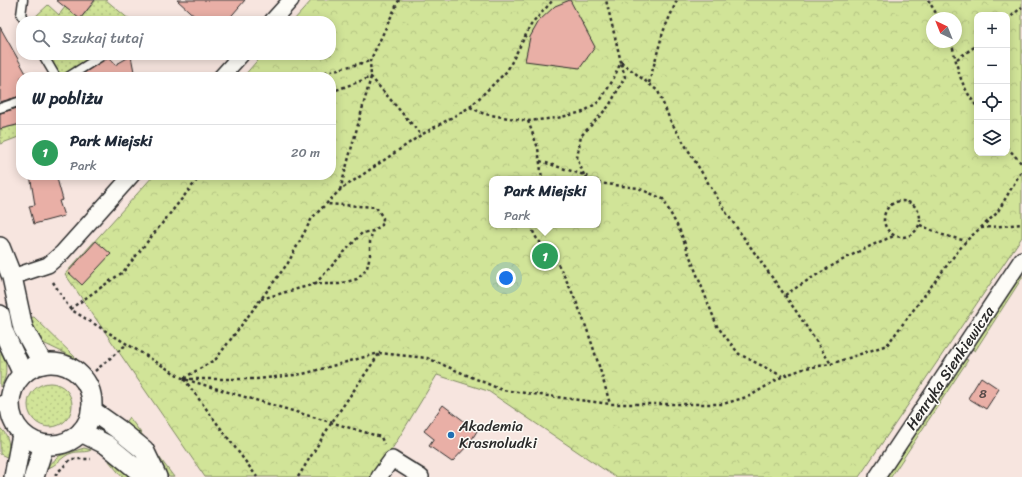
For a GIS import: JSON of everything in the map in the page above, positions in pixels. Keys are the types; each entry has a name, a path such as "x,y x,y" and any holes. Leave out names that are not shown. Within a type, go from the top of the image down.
{"street":[{"path":"277,16 291,0"},
{"path":"226,72 236,60"},
{"path":"12,277 48,265 62,253 128,180"},
{"path":"0,247 12,277 23,328 44,364"},
{"name":"Henryka Sienkiewicza","path":"877,477 1022,259"},
{"path":"0,315 3,331 22,374"},
{"path":"44,364 57,364 69,367 79,375 87,385 91,398 91,410 88,422 82,432 71,440 58,445 44,445 32,441 22,434 15,425 5,404 15,383 22,374 32,367 44,364"},
{"path":"91,410 118,428 144,450 157,477"},
{"path":"82,432 107,445 146,477"},
{"path":"14,477 22,434"},
{"path":"34,477 44,445"},
{"path":"379,477 392,459 421,477"}],"lane":[{"path":"22,16 23,0"},
{"path":"46,60 53,72"},
{"path":"76,72 95,60"},
{"path":"0,108 16,103"}],"path":[{"path":"340,190 370,77 370,61 398,0"},
{"path":"184,379 216,359 288,263 312,218 340,190 421,135 470,107 507,71 530,25 553,0"},
{"path":"584,175 577,158 581,136 609,106 625,78 606,0"},
{"path":"649,84 663,32 677,0"},
{"path":"928,0 935,12"},
{"path":"1010,17 1022,6"},
{"path":"957,59 974,46"},
{"path":"953,48 957,59 959,75 974,103"},
{"path":"326,72 370,61"},
{"path":"470,107 484,114 528,121 557,118 583,112 600,101 613,80 621,62"},
{"path":"621,62 658,91 670,120 727,214 785,295 831,364"},
{"path":"336,90 370,77"},
{"path":"370,77 421,135"},
{"path":"528,121 538,148 542,176"},
{"path":"1010,150 1022,164"},
{"path":"540,162 584,175"},
{"path":"184,379 257,380 303,374 379,353 427,358 502,390 610,404 723,404 750,396 783,376 806,368 831,364 887,345 966,241 997,213 1022,170"},
{"path":"70,309 123,272 197,180"},
{"path":"601,183 638,188 663,200 680,231 717,326 738,354 783,376"},
{"path":"907,201 920,213 920,225 917,230 906,238 894,236 889,232 883,221 886,209 895,202 907,201"},
{"path":"315,284 362,233 373,231 382,225 383,218 376,207 326,204"},
{"path":"981,228 1022,224"},
{"path":"920,225 943,235 966,241"},
{"path":"532,228 532,234 554,257 574,294 594,348 610,404"},
{"path":"260,300 315,284 339,284 357,279 367,268 370,255 370,241 373,231"},
{"path":"785,295 830,266 869,246 894,236"},
{"path":"52,280 70,309 184,379 381,437 392,459"},
{"path":"95,371 127,344"},
{"path":"298,477 332,422 379,353"},
{"path":"184,379 257,477"},
{"path":"54,477 70,459 98,459"}],"green space":[{"path":"96,0 106,0 125,16 83,16"},
{"path":"312,0 1022,0 1022,237 859,477 615,477 488,391 437,375 375,477 205,477 65,274 150,180 336,180 336,72 247,72 258,60 336,60 336,16 298,16"},
{"path":"48,5 59,15 65,7 76,16 36,16"},
{"path":"46,60 95,60 76,72 53,72"},
{"path":"16,125 16,138 0,144 0,129"},
{"path":"1022,273 1022,278 975,351 972,349"},
{"path":"34,317 77,359 41,342 28,318"},
{"path":"0,342 5,359 6,371 0,387"},
{"path":"965,359 968,360 891,477 887,477"},
{"path":"46,383 54,383 59,384 66,389 71,396 71,414 66,421 59,426 46,427 38,424 31,417 28,409 28,401 31,393 38,386"},
{"path":"129,417 174,477 169,477 144,442 124,424"},
{"path":"0,428 6,434 9,445 9,458 0,454"},
{"path":"84,448 91,450 68,454 53,466 45,469 59,456"},
{"path":"111,459 131,477 122,477 109,461"}],"building":[{"path":"56,0 95,0 82,16 76,16"},
{"path":"177,0 245,0 231,16 195,16"},
{"path":"570,0 595,47 580,68 525,61 530,37 539,21 555,6"},
{"path":"0,27 16,56 16,60 18,60 25,72 16,72 16,97 0,102"},
{"path":"103,60 112,60 115,65 124,60 132,60 134,72 85,72"},
{"path":"16,108 16,125 0,129 0,113"},
{"path":"31,180 57,180 63,200 59,201 64,216 34,224 29,206 35,205"},
{"path":"96,241 111,254 82,285 68,272"},
{"path":"981,377 999,389 986,409 968,398"},
{"name":"Akademia Krasnoludki","path":"443,405 477,431 469,444 452,462 429,446 434,439 424,431"}],"place":[{"name":"Park Miejski","path":"545,256"},
{"name":"Akademia Krasnoludki","path":"451,435"}]}
